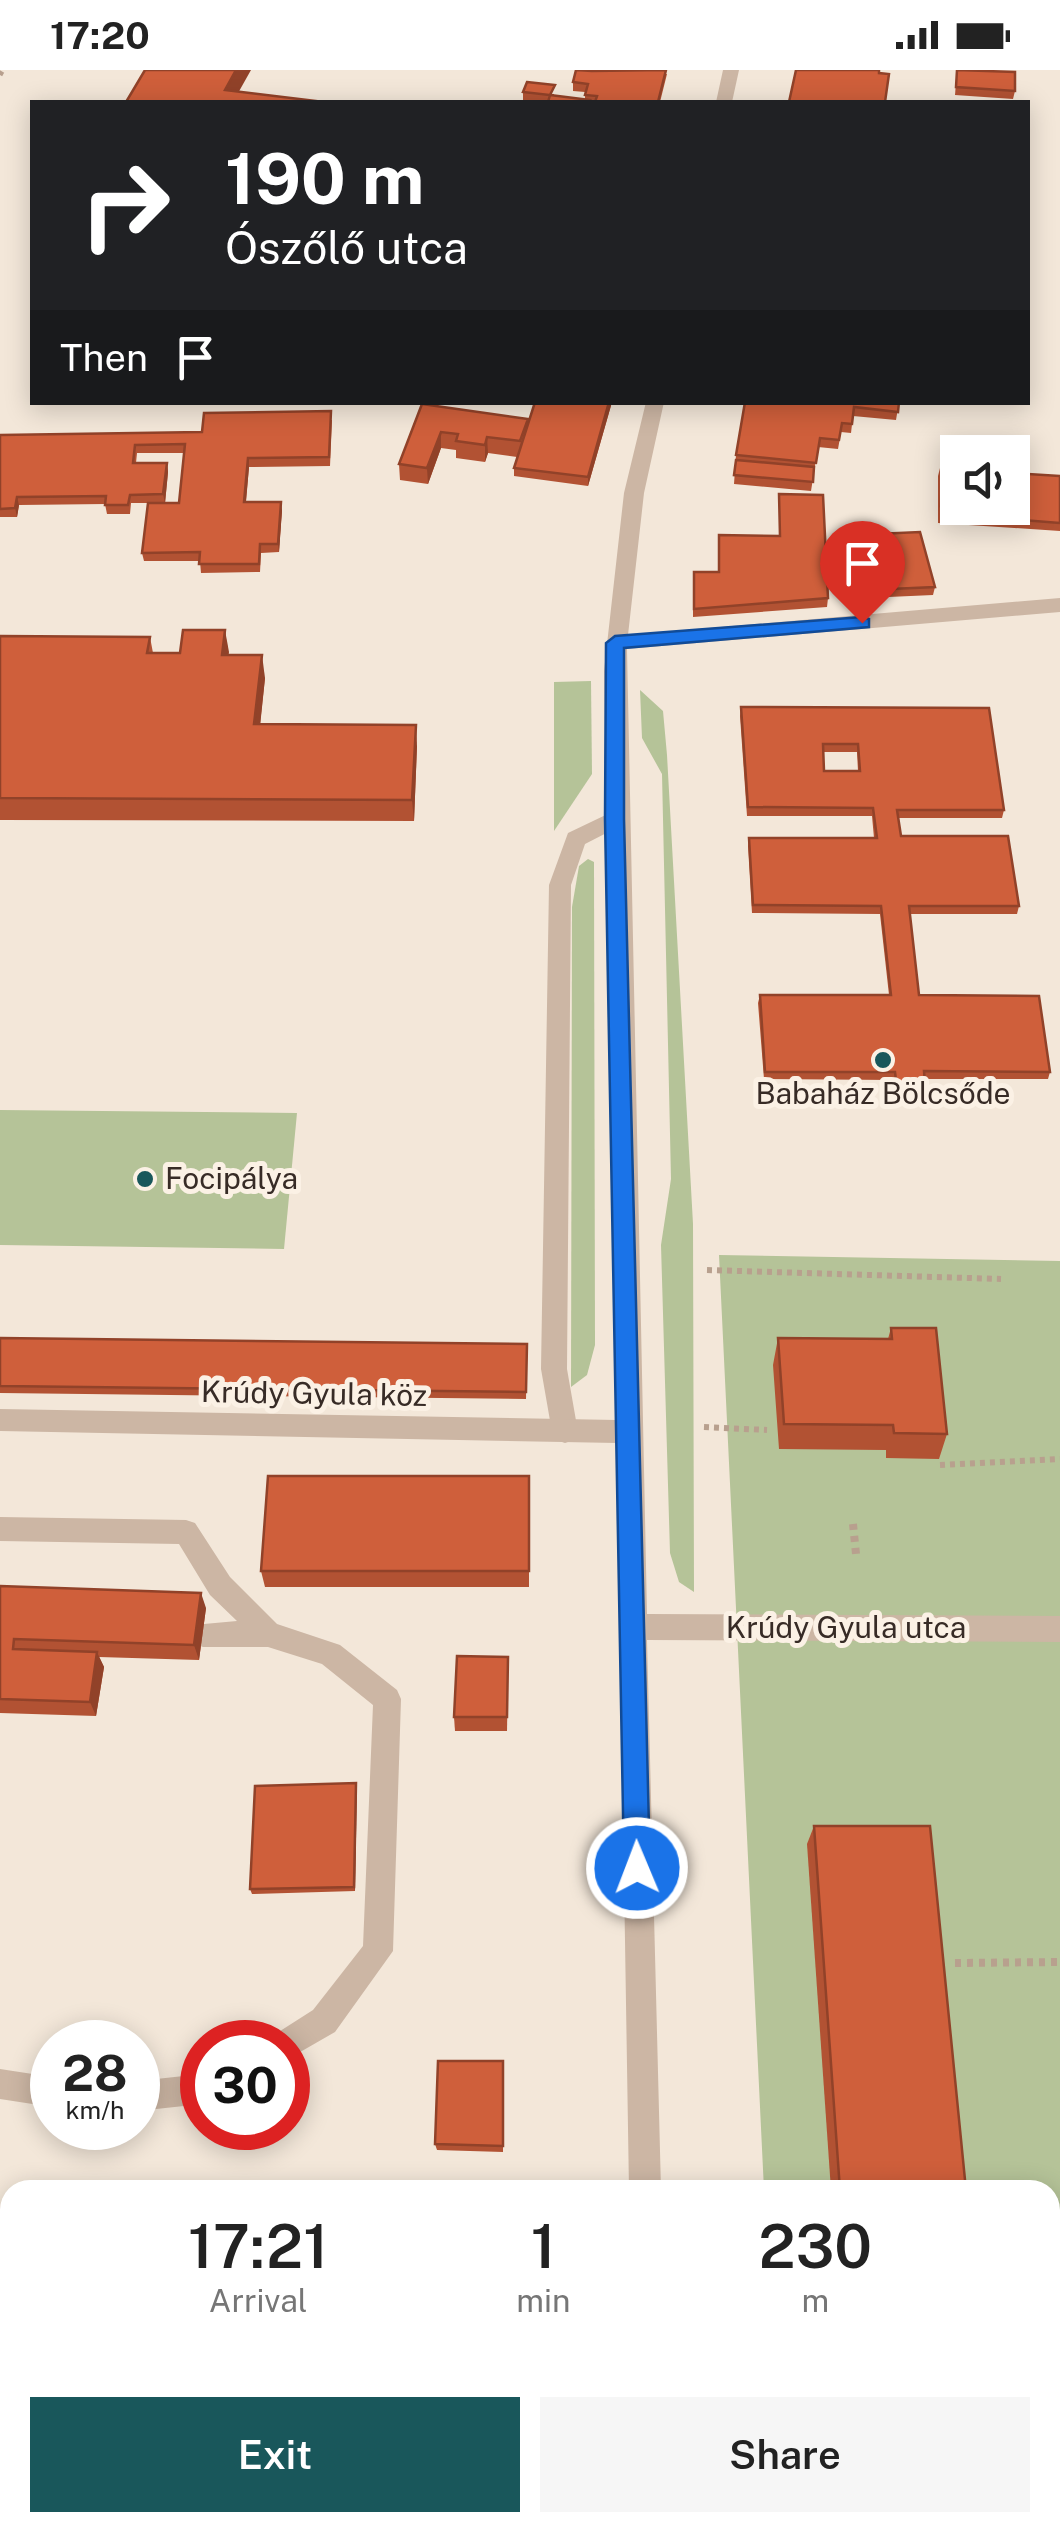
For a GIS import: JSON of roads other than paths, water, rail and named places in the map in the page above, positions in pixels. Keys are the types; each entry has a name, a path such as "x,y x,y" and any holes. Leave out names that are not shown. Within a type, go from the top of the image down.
{"street":[{"path":"724,100 732,70"},
{"path":"645,2180 614,819 615,643 634,493 653,405"},
{"path":"615,643 1060,604"},
{"path":"565,1432 554,1369 560,885 576,838 614,819"},
{"name":"Krúdy Gyula köz","path":"0,1420 627,1432"},
{"path":"0,1528 186,1532 220,1586 268,1634"},
{"name":"Krúdy Gyula utca","path":"632,1627 1060,1629"},
{"path":"203,1634 268,1634 330,1654 387,1699 378,1951 324,2021 310,2030"},
{"path":"0,2084 30,2089"}],"place":[{"name":"Babaház Bölcsőde","path":"883,1060"},
{"name":"Focipálya","path":"145,1179"}]}
